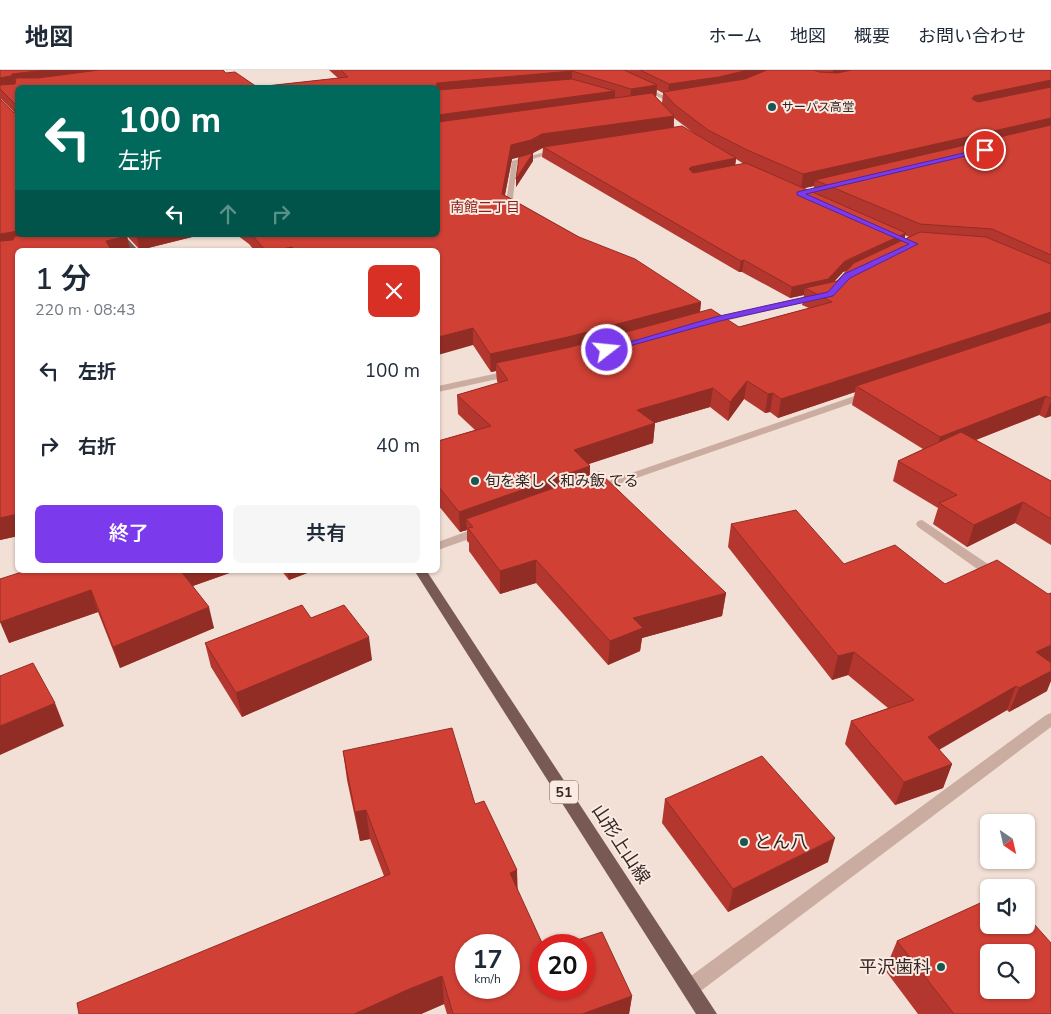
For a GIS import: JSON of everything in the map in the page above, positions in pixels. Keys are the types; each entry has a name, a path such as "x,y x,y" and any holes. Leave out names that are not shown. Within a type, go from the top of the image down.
{"main road":[{"path":"122,237 132,248"},
{"name":"山形上山線","path":"422,573 707,1014"}],"street":[{"path":"633,83 669,100"},
{"path":"654,102 678,99"},
{"path":"524,217 508,208 514,162 534,157 542,152 570,148"},
{"path":"700,324 714,316 830,294"},
{"path":"440,389 523,370"},
{"path":"588,492 880,390"},
{"path":"922,524 1003,580"},
{"path":"440,545 494,525"},
{"path":"691,987 1051,719"}],"building":[{"path":"0,70 46,70 12,74 11,76 0,78"},
{"path":"99,70 223,70 226,73 235,72 254,85 15,85 15,104 0,89 0,85 15,84 16,78 38,78"},
{"path":"341,70 624,70 657,85 631,89 572,71 437,83 437,85 275,85 348,77"},
{"path":"640,70 748,70 719,77 669,84"},
{"path":"767,70 814,70 837,73 852,70 1051,70 1051,80 974,96 972,99 978,102 1051,87 1051,118 803,174 747,150 708,130 675,105 663,92 745,79"},
{"path":"572,79 615,91 440,115 440,90"},
{"path":"652,93 674,116 542,134 531,140 511,145 502,194 579,237 635,259 701,302 568,337 490,354 473,328 440,336 440,248 263,248 254,237 440,237 440,122"},
{"path":"0,99 14,113 15,109 15,232 0,234"},
{"path":"1051,125 1051,255 992,229 920,224 815,180"},
{"path":"682,126 736,158 691,167 689,169 693,173 746,163 906,233 845,261 828,279 792,287 744,260 741,261 543,147"},
{"path":"533,153 516,179 519,157"},
{"path":"920,232 986,237 1051,264 1051,312 781,399 773,393 768,394 747,381 730,402 713,388 637,410 655,423 574,450 590,466 459,512 440,488 440,440 491,426 457,395 508,380 496,363 571,347 711,309 739,327 832,302 805,288 837,281 854,263"},
{"path":"15,236 123,237 106,241 110,248 15,248 15,515 0,518 0,241 13,240"},
{"path":"1051,322 1051,399 1046,396 940,437 856,386"},
{"path":"961,432 1051,481 1051,519 1023,502 974,525 939,503 957,495 898,461"},
{"path":"599,472 726,593 633,618 643,628 610,641 536,560 500,571 468,528 473,527 466,519"},
{"path":"796,510 844,564 895,545 945,584 997,560 1048,594 1051,593 1051,645 1036,652 1051,663 1051,671 1019,688 1016,686 928,737 952,764 904,782 851,721 914,700 854,652 838,656 731,524"},
{"path":"19,573 182,573 209,607 113,647 91,590 0,622 0,579"},
{"path":"302,605 311,618 344,605 369,637 236,693 205,643"},
{"path":"33,663 55,703 0,726 0,676"},
{"path":"452,728 475,804 484,801 517,870 510,873 538,934 530,934 530,999 595,999 595,934 602,932 632,996 582,1014 453,1014 442,976 354,1014 79,1014 77,1003 390,874 366,810 355,812 343,751"},
{"name":"とん八","path":"762,756 835,838 733,889 665,799"},
{"name":"平沢歯科","path":"980,903 980,934 1035,934 1035,925 1051,943 1051,1014 954,1014 897,941"}],"place":[{"name":"サーパス高堂","path":"772,107"},
{"name":"旬を楽しく和み飯 てる","path":"475,481"},
{"name":"とん八","path":"744,842"},
{"name":"平沢歯科","path":"941,967"}],"district":[{"name":"南館二丁目","path":"485,207"}],"route":[{"path":"607,350 718,319 830,294 847,276 915,244 800,194 985,150"}]}
